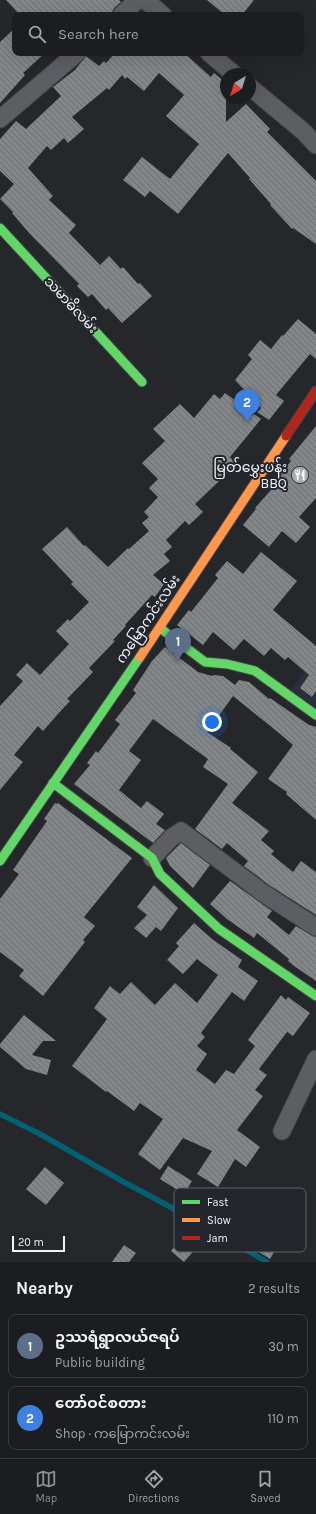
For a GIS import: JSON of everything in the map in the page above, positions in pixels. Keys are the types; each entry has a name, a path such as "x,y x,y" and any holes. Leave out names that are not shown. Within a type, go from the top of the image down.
{"street":[{"path":"124,12 138,0"},
{"path":"145,0 159,12"},
{"path":"0,119 74,56"},
{"path":"213,56 227,68"},
{"path":"256,92 304,132 316,145"},
{"name":"သမာဓိလမ်း","path":"0,228 142,382"},
{"name":"ကမြောကင်းလမ်း","path":"0,861 160,628 315,394"},
{"path":"160,628 205,662 227,664 255,671 316,715"},
{"path":"53,783 152,858 160,874 219,929 316,996"},
{"path":"152,858 171,838 181,831 263,893 316,927"},
{"path":"282,1131 316,1059"}],"shaded area":[{"path":"316,658 316,709 291,689"}],"building":[{"path":"6,0 119,0 121,2 114,8 112,12 17,12"},
{"path":"207,0 254,0 244,12 221,12"},
{"path":"12,31 12,56 42,56 23,73 25,75 0,103 0,42"},
{"path":"86,56 99,66 104,61 106,63 112,56 187,56 211,77 214,73 220,78 220,104 226,104 226,122 246,104 270,129 267,132 316,181 316,244 293,228 292,229 270,205 271,204 249,179 250,178 228,153 178,214 150,191 145,197 123,180 142,157 170,179 199,144 166,116 184,95 159,73 144,91 127,77 125,79 122,75 109,90 107,88 72,117 84,129 68,143 64,138 51,150 47,146 28,168 53,196 49,200 76,225 69,233 100,265 109,256 121,269 123,267 138,284 140,283 152,296 122,323 108,308 106,310 92,294 88,297 77,286 79,284 30,234 12,213 13,212 0,199 14,184 0,171 0,139 16,121 26,129 61,96 53,87 75,70"},
{"path":"298,319 316,334 316,359 310,354 276,395 284,401 269,420 257,412 261,408 235,380 252,359 248,355 260,340 271,349"},
{"path":"225,393 261,419 230,457 237,464 195,504 203,512 189,525 185,521 166,540 172,547 164,554 170,561 153,575 164,584 155,597 152,595 113,640 115,641 89,668 93,672 67,699 70,701 43,731 38,726 14,755 23,762 0,790 0,706 23,681 16,675 27,663 40,675 69,644 56,631 68,619 70,621 89,602 71,584 73,582 42,549 67,527 84,546 85,545 108,567 149,531 142,523 149,517 144,512 158,497 149,488 158,479 142,463 165,441 153,429 180,404 194,418 214,394 220,399"},
{"path":"316,426 316,498 299,517 310,527 296,543 282,531 269,547 243,525 256,509 255,508 271,490 268,488 291,461 289,459"},
{"path":"261,552 297,581 273,610 316,646 316,691 312,697 300,688 309,675 288,657 285,660 271,648 264,656 244,639 234,650 213,632 203,645 177,625 189,610 191,612 218,578 215,575 227,561 243,574"},
{"path":"165,647 198,672 212,676 223,676 235,685 239,680 249,682 269,699 270,698 309,725 316,727 316,820 286,794 287,792 268,779 293,745 279,733 233,696 207,732 231,748 230,749 258,772 232,803 269,831 261,840 274,851 271,854 293,872 301,861 316,872 316,915 269,885 244,866 248,861 227,843 222,849 195,829 228,784 203,767 208,759 153,719 129,751 141,760 119,790 141,808 147,801 164,814 156,824 165,830 153,843 74,784 90,765 87,763 96,751 98,753 120,724 115,720 136,693 133,690 152,661"},
{"path":"55,803 58,803 132,858 84,917 95,926 83,940 85,942 43,996 19,976 24,970 0,952 0,899 19,874 13,870 47,821 44,819"},
{"path":"181,843 210,865 193,888 170,866 166,858"},
{"path":"230,881 272,911 267,917 289,935 296,926 316,937 316,981 294,966 288,961 289,959 257,933 254,938 227,919 210,904"},
{"path":"154,885 178,908 161,931 156,927 146,938 134,928 147,915 137,907"},
{"path":"194,923 212,939 242,960 238,967 258,981 244,1001 232,992 201,1033 205,1037 197,1046 207,1054 196,1070 215,1084 226,1070 234,1074 255,1046 248,1040 281,995 286,1000 288,997 310,1013 293,1036 287,1032 259,1069 267,1075 255,1090 263,1096 237,1130 260,1147 246,1167 235,1159 218,1187 197,1174 212,1151 183,1138 160,1170 138,1154 163,1119 140,1103 134,1111 72,1066 107,1019 94,1008 110,986 120,994 131,982 155,1005 175,983 197,1003 218,975 197,959 183,974 167,960 179,946 176,943"},
{"path":"24,1015 56,1041 43,1041 32,1055 51,1060 47,1075 26,1069 0,1047 0,1044"},
{"path":"168,1166 192,1181 188,1188 174,1188 160,1179"},
{"path":"45,1167 64,1183 46,1205 26,1189"},
{"path":"124,1245 136,1253 129,1262 112,1262"},
{"path":"174,1247 174,1252 193,1252 184,1262 171,1251"},
{"path":"259,1252 274,1252 270,1259"}],"waterway":[{"path":"0,1114 40,1134 174,1209"},
{"path":"250,1252 267,1262"}],"traffic: fast":[{"path":"0,228 142,382"},
{"path":"160,628 205,662 227,664 255,671 316,715"},
{"path":"0,861 140,657"},
{"path":"53,783 152,858 160,874 219,929 316,996"}],"traffic: slow":[{"path":"140,657 286,436"}],"traffic: jam":[{"path":"286,436 316,391"}],"place":[{"name":"တော်ဝင်စတား","path":"247,422"},
{"name":"မြတ်မွှေးပန်း BBQ","path":"300,475"},
{"name":"ဥဿရံရွာလယ်ဇရပ်","path":"178,661"}]}
